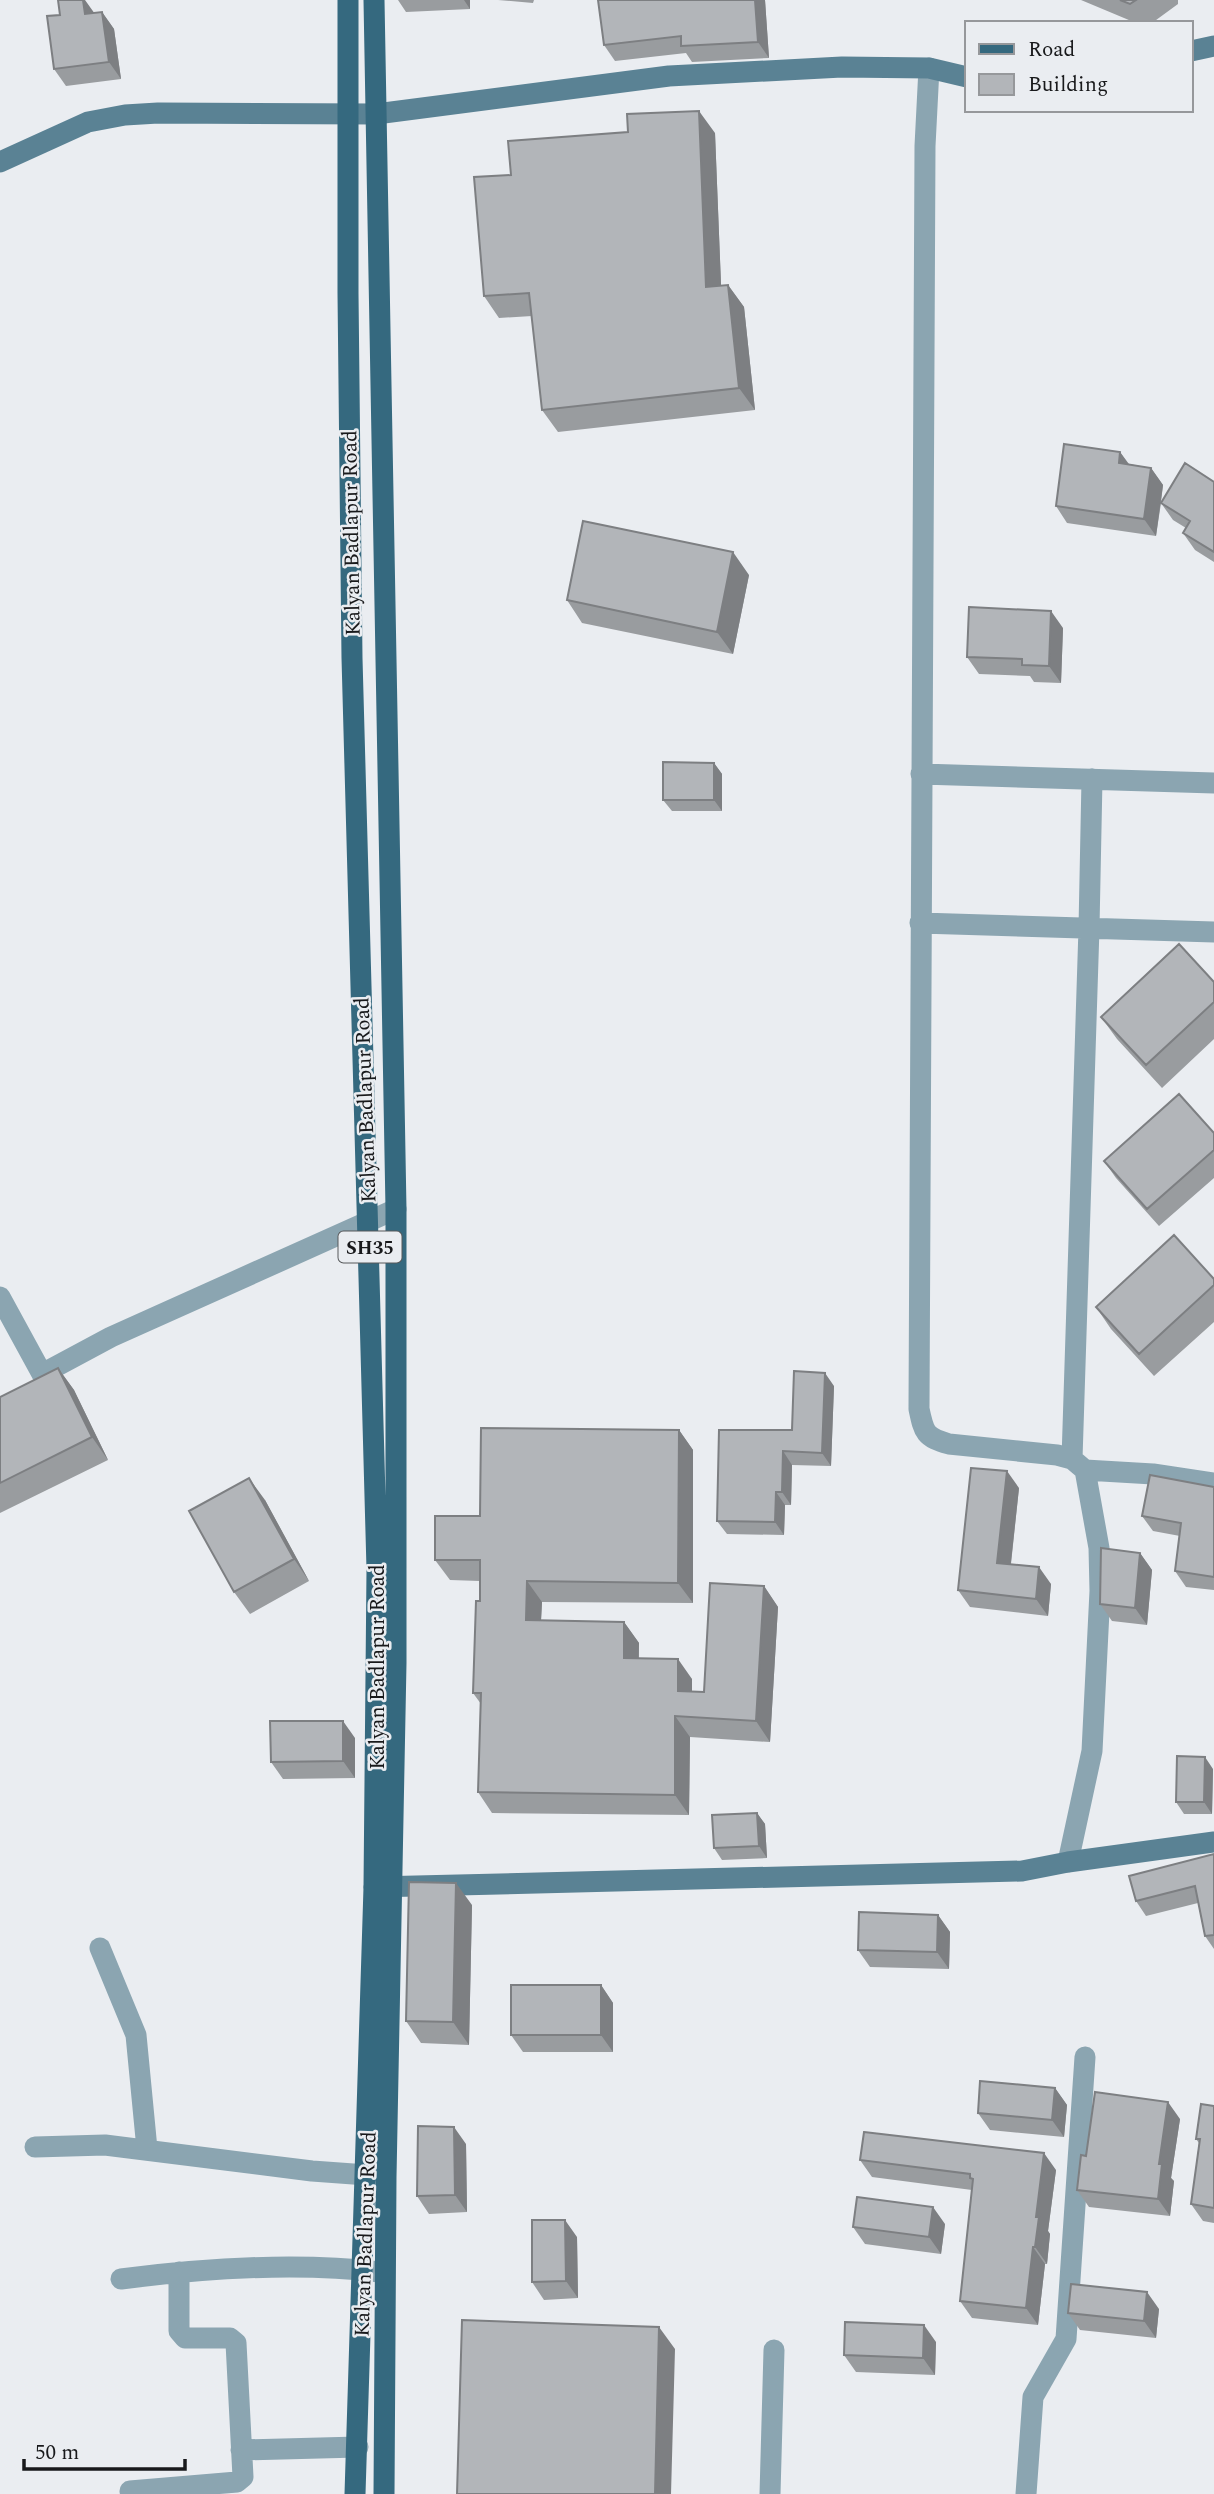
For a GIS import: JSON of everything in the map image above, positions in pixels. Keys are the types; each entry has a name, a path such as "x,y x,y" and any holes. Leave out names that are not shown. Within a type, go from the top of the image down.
{"main road":[{"name":"Kalyan Badlapur Road","path":"348,0 352,658 369,1221 383,1887 386,2273 384,2494"},
{"name":"Kalyan Badlapur Road","path":"355,2494 367,2175 396,1662 396,1209 374,0"}],"street":[{"path":"1193,51 1214,46"},
{"path":"0,162 88,122 158,113 376,114 669,76 842,67 929,68 965,76"},
{"path":"929,68 925,146 919,1409 924,1430 934,1439 949,1444 1057,1455 1078,1465 1214,1483"},
{"path":"921,774 1214,783"},
{"path":"1068,1862 1092,1751 1100,1591 1098,1548 1078,1465 1092,779"},
{"path":"920,923 1214,932"},
{"path":"0,1297 42,1374 111,1337 396,1209"},
{"path":"383,1887 1008,1871 1214,1842"},
{"path":"100,1948 136,2035 147,2149"},
{"path":"1026,2494 1034,2397 1066,2339 1085,2057"},
{"path":"35,2147 105,2145 312,2171 367,2175"},
{"path":"121,2279 179,2272 339,2268 386,2273"},
{"path":"130,2491 237,2482 243,2477 236,2343 230,2338 186,2339 179,2331 179,2272"},
{"path":"770,2494 774,2350"},
{"path":"242,2450 358,2447"}],"building":[{"path":"58,0 83,0 85,14 102,12 109,62 54,69 47,16 60,15"},
{"path":"598,0 755,0 758,42 681,46 681,36 604,45"},
{"path":"1120,0 1136,0 1130,4"},
{"path":"699,111 706,287 728,285 739,388 542,410 529,293 484,296 474,177 511,175 508,141 628,132 627,114"},
{"path":"1064,444 1120,452 1119,463 1151,468 1144,519 1056,506"},
{"path":"1185,463 1214,482 1214,552 1183,533 1190,521 1161,503"},
{"path":"583,521 733,552 717,632 567,600"},
{"path":"969,607 1051,611 1049,666 1022,665 1022,659 967,657"},
{"path":"663,762 714,763 714,800 663,800"},
{"path":"1179,944 1214,982 1214,1002 1146,1065 1101,1017"},
{"path":"1179,1094 1214,1133 1214,1150 1147,1209 1104,1161"},
{"path":"1174,1235 1214,1279 1214,1285 1139,1354 1096,1307"},
{"path":"58,1368 92,1437 0,1483 0,1397"},
{"path":"794,1371 825,1373 822,1453 783,1451 782,1492 776,1492 775,1522 717,1521 719,1430 792,1430"},
{"path":"481,1428 679,1430 678,1583 527,1581 526,1620 624,1622 624,1658 678,1659 678,1691 704,1692 710,1583 764,1586 756,1721 675,1716 675,1795 478,1792 481,1693 473,1693 476,1601 480,1601 480,1560 435,1560 435,1516 480,1516"},
{"path":"971,1468 1007,1471 997,1563 1039,1567 1036,1599 958,1590"},
{"path":"1150,1475 1214,1487 1214,1577 1175,1571 1181,1523 1142,1516"},
{"path":"249,1478 294,1559 234,1592 189,1511"},
{"path":"1101,1548 1140,1553 1135,1608 1100,1604"},
{"path":"270,1721 343,1721 343,1761 271,1762"},
{"path":"1177,1756 1205,1757 1204,1802 1176,1802"},
{"path":"757,1813 759,1846 714,1848 712,1815"},
{"path":"1214,1854 1214,1935 1205,1936 1195,1886 1136,1901 1129,1876"},
{"path":"409,1882 456,1883 453,2022 406,2021"},
{"path":"859,1912 938,1915 937,1952 858,1950"},
{"path":"511,1985 601,1985 601,2035 511,2035"},
{"path":"980,2081 1055,2088 1052,2120 978,2113"},
{"path":"1095,2092 1168,2102 1159,2164 1162,2164 1158,2199 1077,2190 1081,2155 1086,2156"},
{"path":"1201,2104 1214,2106 1214,2208 1191,2204 1200,2139 1196,2139"},
{"path":"418,2126 454,2127 455,2195 417,2196"},
{"path":"864,2132 1044,2153 1036,2217 1039,2217 1026,2308 960,2301 973,2179 970,2174 860,2160"},
{"path":"857,2197 933,2207 929,2237 853,2227"},
{"path":"532,2220 565,2220 566,2281 532,2282"},
{"path":"1071,2284 1147,2292 1144,2321 1068,2313"},
{"path":"462,2320 659,2327 655,2494 457,2494"},
{"path":"845,2322 924,2325 923,2358 844,2355"}]}
